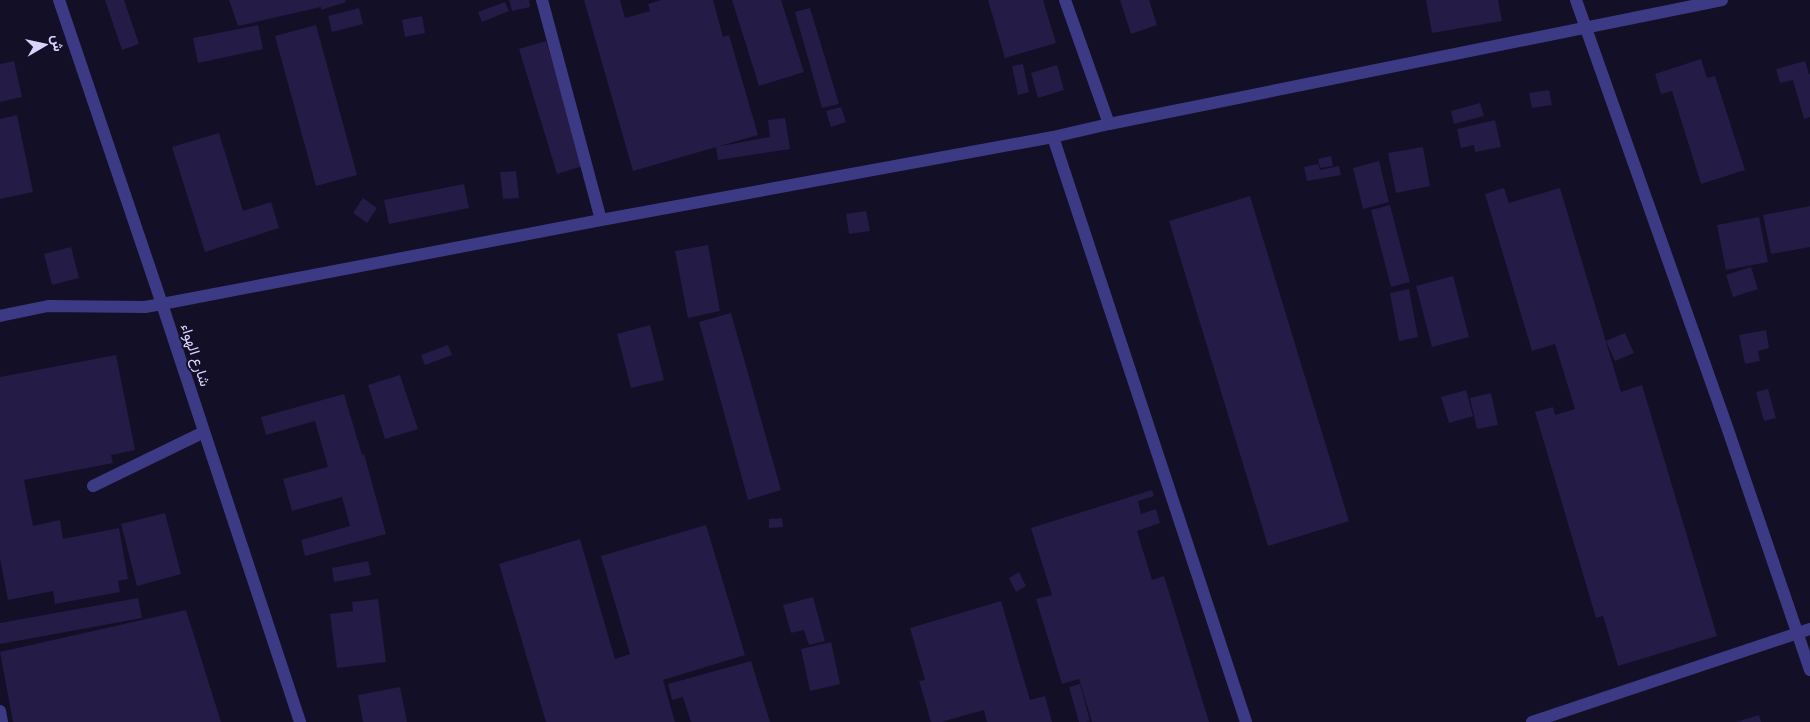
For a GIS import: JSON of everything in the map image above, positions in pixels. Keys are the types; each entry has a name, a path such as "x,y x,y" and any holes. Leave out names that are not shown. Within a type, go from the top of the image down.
{"street":[{"name":"شارع الهواء","path":"59,0 300,722"},
{"path":"542,0 601,220"},
{"path":"1066,0 1109,124"},
{"path":"1576,0 1724,417 1804,631 1810,670"},
{"path":"0,316 48,306 145,307 162,304 601,220 1053,137 1109,124 1722,0"},
{"path":"1053,137 1246,722"},
{"path":"93,486 204,432"},
{"path":"1532,722 1804,631"},
{"path":"0,711 2,722"}],"building":[{"path":"105,0 124,0 139,44 122,50"},
{"path":"229,0 345,0 346,2 321,10 321,7 238,26"},
{"path":"509,0 529,0 530,7 512,11"},
{"path":"584,0 620,0 625,18 650,11 648,4 661,0 713,0 723,37 729,35 758,135 633,171"},
{"path":"732,0 781,0 804,72 759,86"},
{"path":"988,0 1043,0 1056,43 1005,58"},
{"path":"1120,0 1149,0 1157,25 1131,34"},
{"path":"1426,0 1498,0 1502,21 1432,33"},
{"path":"505,2 509,11 482,22 478,12"},
{"path":"359,8 363,24 332,32 328,16"},
{"path":"810,8 839,104 822,108 795,12"},
{"path":"422,16 425,33 405,37 402,20"},
{"path":"258,25 263,49 198,63 193,38"},
{"path":"316,25 357,175 316,186 275,36"},
{"path":"546,41 583,166 557,174 519,49"},
{"path":"1701,59 1707,78 1715,76 1745,170 1701,184 1672,91 1661,94 1655,74"},
{"path":"14,61 22,97 0,102 0,64"},
{"path":"1805,61 1810,74 1810,117 1804,119 1793,80 1780,83 1776,69"},
{"path":"1023,64 1029,92 1018,95 1012,66"},
{"path":"1057,65 1064,90 1038,98 1031,73"},
{"path":"1549,90 1552,105 1532,108 1529,93"},
{"path":"1480,103 1484,116 1454,124 1451,111"},
{"path":"841,107 846,122 831,127 826,111"},
{"path":"17,115 33,192 0,199 0,119"},
{"path":"785,118 790,149 718,160 716,147 770,137 768,120"},
{"path":"1495,120 1501,147 1475,152 1474,145 1461,148 1457,129"},
{"path":"219,133 243,211 271,202 279,228 205,252 172,147"},
{"path":"1423,147 1430,186 1396,193 1388,153"},
{"path":"1331,156 1333,166 1320,168 1318,159"},
{"path":"1379,161 1389,202 1363,209 1353,168"},
{"path":"1318,164 1320,170 1339,166 1341,175 1307,181 1304,167"},
{"path":"516,171 519,198 503,199 500,172"},
{"path":"464,184 469,208 389,224 384,200"},
{"path":"1504,188 1509,203 1560,188 1621,392 1642,385 1717,636 1618,666 1603,616 1596,618 1535,412 1553,407 1555,415 1575,409 1555,344 1532,351 1485,194"},
{"path":"1250,196 1349,521 1268,546 1169,221"},
{"path":"363,198 377,208 367,223 353,213"},
{"path":"1390,205 1410,282 1391,287 1371,210"},
{"path":"1810,206 1810,247 1771,254 1763,215"},
{"path":"866,211 870,231 849,234 846,214"},
{"path":"1759,217 1768,262 1726,270 1717,225"},
{"path":"708,245 720,311 688,318 675,251"},
{"path":"71,247 79,278 52,285 44,254"},
{"path":"1751,267 1758,289 1733,297 1726,275"},
{"path":"1453,276 1469,337 1432,347 1416,286"},
{"path":"1409,289 1418,337 1399,341 1390,293"},
{"path":"731,313 781,490 748,500 699,322"},
{"path":"650,325 664,380 631,388 617,334"},
{"path":"1766,330 1769,348 1758,351 1760,361 1745,364 1739,335"},
{"path":"1625,333 1634,353 1615,361 1606,341"},
{"path":"448,345 452,355 425,365 421,355"},
{"path":"116,355 135,450 111,455 113,463 24,480 33,526 60,520 63,539 119,528 128,579 118,581 120,592 55,604 53,591 8,600 0,559 0,377"},
{"path":"400,375 418,429 385,439 368,385"},
{"path":"1768,389 1776,418 1764,421 1756,392"},
{"path":"1466,390 1473,416 1449,423 1441,397"},
{"path":"1491,393 1498,425 1477,429 1470,398"},
{"path":"344,394 362,455 364,454 386,534 305,556 301,540 350,526 342,497 292,511 283,479 328,467 315,421 266,435 261,417"},
{"path":"1152,490 1154,496 1138,501 1141,514 1156,509 1160,523 1137,531 1152,580 1164,576 1209,722 1092,722 1079,679 1062,684 1036,599 1052,595 1031,528"},
{"path":"165,513 181,574 137,586 121,524"},
{"path":"782,518 783,527 769,528 769,519"},
{"path":"706,525 745,655 663,680 675,722 546,722 499,564 580,539 615,659 630,654 601,556"},
{"path":"368,561 371,575 334,582 332,568"},
{"path":"1019,572 1026,586 1016,592 1009,578"},
{"path":"813,597 825,641 809,645 804,630 791,633 783,605"},
{"path":"138,598 142,618 0,644 0,623"},
{"path":"378,599 386,662 337,668 330,614 353,611 352,602"},
{"path":"1001,601 1030,700 1045,696 1052,722 987,722 984,710 941,722 931,722 919,681 925,680 910,628"},
{"path":"186,610 221,722 13,722 0,652"},
{"path":"831,642 840,684 810,691 801,649"},
{"path":"751,661 770,722 691,722 683,697 672,700 668,684"},
{"path":"1080,684 1090,721 1085,722 1079,722 1069,687"},
{"path":"400,687 407,722 363,722 358,695"},
{"path":"1759,715 1761,722 1736,722"}]}
